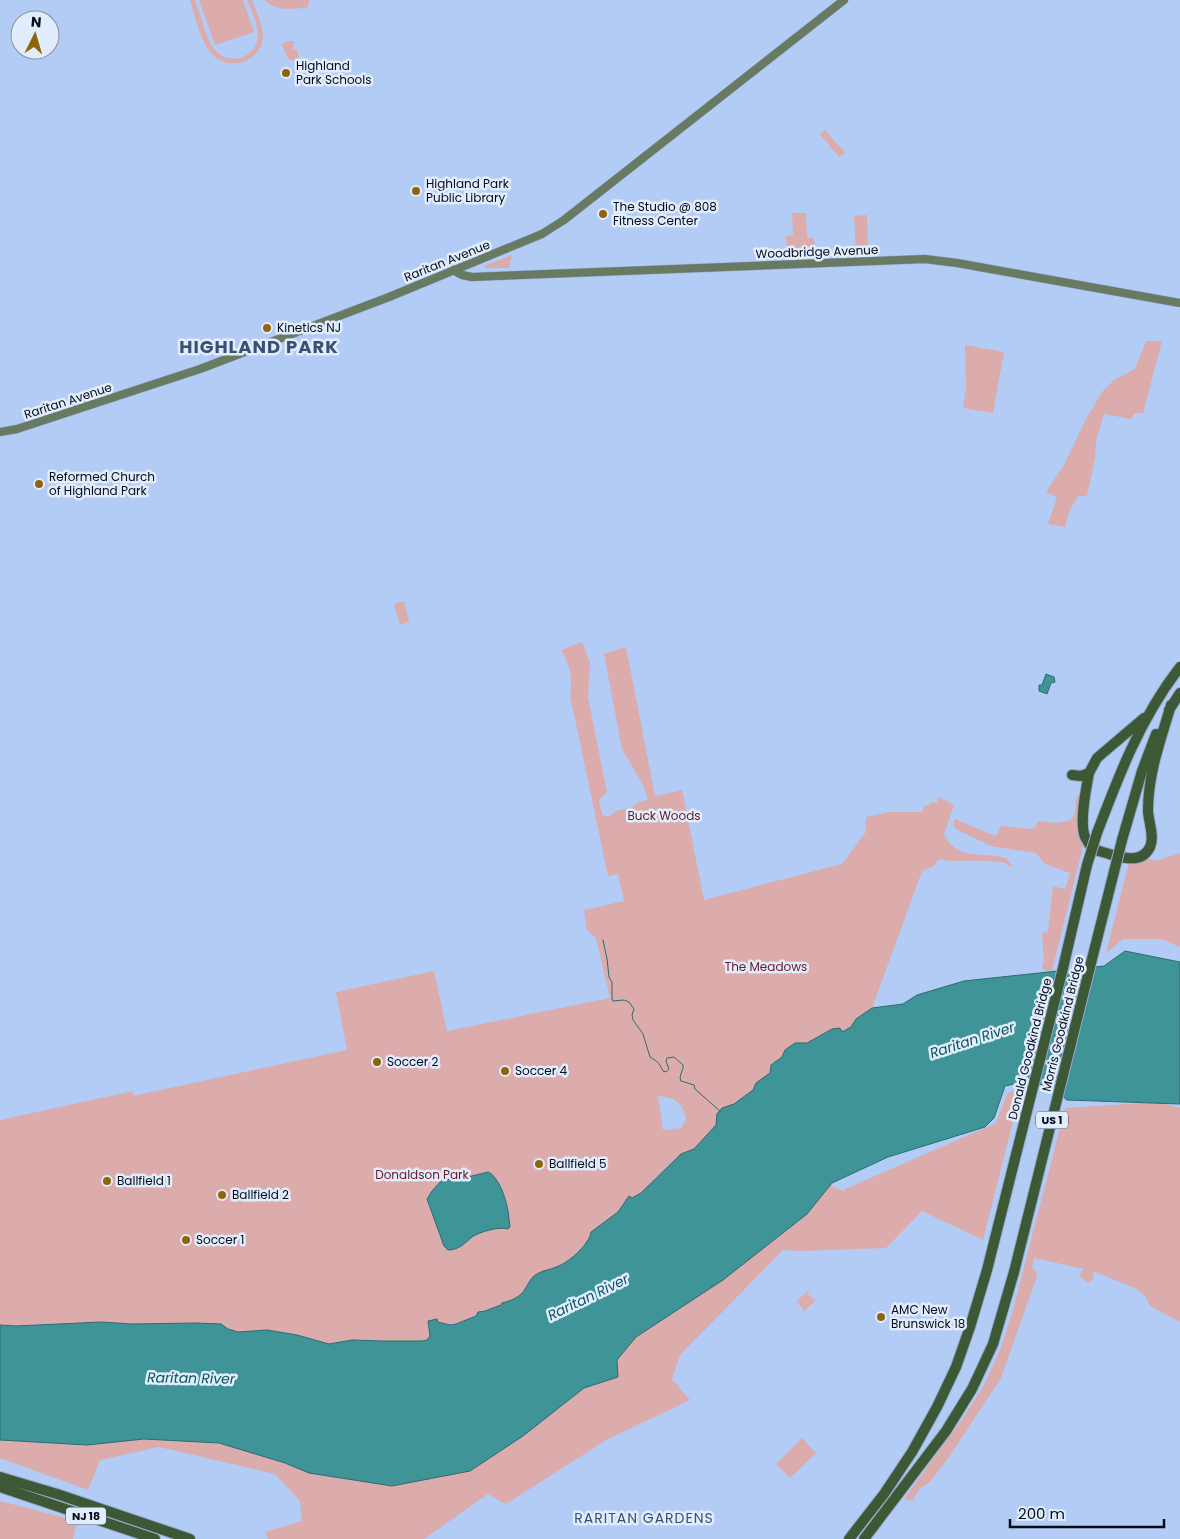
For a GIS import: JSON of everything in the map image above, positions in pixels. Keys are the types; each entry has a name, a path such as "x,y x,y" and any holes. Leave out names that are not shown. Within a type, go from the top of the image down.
{"highway":[{"name":"US 1","path":"1149,714 1180,667"},
{"name":"US 1","path":"1171,705 1180,692"},
{"path":"1149,714 1097,758 1089,773 1085,794 1083,831 1091,846 1098,851 1135,859 1147,852 1151,846 1152,838 1148,812 1150,783 1171,705"},
{"name":"Morris Goodkind Bridge","path":"884,1513 940,1438 972,1389 993,1344 1014,1272 1122,840 1142,771 1156,733 1171,705"},
{"name":"Donald Goodkind Bridge","path":"849,1539 902,1468 937,1407 964,1346 987,1270 1096,833 1124,763 1149,714"},
{"path":"1085,794 1084,788 1080,783 1071,777 1089,773"},
{"path":"0,1470 57,1494"},
{"name":"NJ 18","path":"0,1477 57,1494 190,1539"},
{"name":"NJ 18","path":"0,1489 156,1539"},
{"name":"US 1","path":"864,1539 884,1513"},
{"path":"877,1539 879,1525 884,1513"}],"main road":[{"name":"Raritan Avenue","path":"0,432 17,429 196,371 389,298 542,234 560,223 844,0"},
{"name":"Woodbridge Avenue","path":"453,270 462,275 472,277 925,259 1180,303"}],"green space":[{"path":"190,0 195,0 213,47 221,56 234,59 247,55 256,45 258,33 256,23 247,0 252,0 263,32 261,46 256,53 242,62 226,62 218,59 211,53 204,42"},
{"path":"199,0 243,0 254,32 215,45"},
{"path":"264,0 309,0 308,7 291,9 279,8"},
{"path":"287,41 294,41 293,50 297,50 299,57 295,61 288,59 282,44"},
{"path":"825,130 845,153 839,157 820,134"},
{"path":"792,213 806,213 807,238 814,238 815,256 787,258 786,236 793,235"},
{"path":"867,215 868,252 856,253 854,216"},
{"path":"512,255 509,268 484,268 484,266"},
{"path":"1146,341 1162,341 1143,413 1134,413 1131,419 1104,414 1096,441 1095,458 1087,496 1078,496 1069,511 1065,527 1048,524 1057,497 1046,492 1064,465 1086,419 1102,392 1114,380 1135,369"},
{"path":"965,345 1004,352 993,413 963,408 966,388"},
{"path":"404,601 409,622 400,625 394,604"},
{"name":"Donaldson Park","path":"582,642 590,663 588,697 607,792 599,800 602,814 608,817 616,811 633,807 638,802 648,800 643,785 622,749 604,654 626,647 655,796 682,790 704,900 842,864 866,832 865,822 867,817 889,812 922,812 924,807 932,802 937,803 939,797 954,805 944,834 955,848 969,853 1002,857 1007,859 1012,866 1009,867 1006,863 993,861 938,860 934,866 922,871 872,1008 856,1019 851,1027 844,1031 818,1036 807,1043 800,1044 771,1065 770,1073 756,1083 753,1090 734,1104 722,1108 716,1125 694,1149 681,1154 641,1193 625,1201 618,1212 591,1232 591,1238 563,1264 549,1269 529,1281 525,1291 512,1300 502,1303 493,1309 482,1310 459,1323 444,1323 427,1340 352,1340 329,1344 297,1335 267,1330 238,1332 228,1329 221,1324 195,1323 132,1324 101,1322 0,1325 0,1120 133,1091 133,1096 347,1050 336,992 434,971 447,1031 610,998 596,938 587,930 584,910 624,901 618,874 608,876 570,695 570,672 561,650","holes":["658,1096 674,1100 681,1105 686,1120 681,1128 663,1130"]},
{"path":"1079,794 1081,796 1084,843 1052,970 1047,971 1042,968 1044,960 1042,936 1043,932 1047,933 1048,930 1053,886 1065,889 1070,873 1045,864 1036,853 991,846 956,829 953,824 955,819 995,836 1000,827 1003,826 1031,829 1035,827 1038,821 1056,823 1069,821 1074,816 1076,799"},
{"path":"1180,853 1180,947 1161,939 1123,939 1106,953 1130,858 1143,857 1156,861"},
{"path":"1022,1086 983,1240 922,1211 886,1248 783,1250 680,1355 672,1379 690,1400 608,1439 506,1504 488,1494 424,1539 268,1539 265,1532 302,1521 300,1501 275,1474 159,1447 100,1460 88,1490 0,1458 0,1427 281,1445 315,1470 476,1468 486,1452 612,1368 642,1327 830,1185 849,1194 843,1190 996,1123 1007,1094"},
{"path":"1159,1102 1180,1108 1180,1322 1150,1306 1145,1296 1137,1289 1093,1271 1093,1278 1088,1283 1080,1277 1084,1269 1034,1258 1032,1267 1037,1273 1036,1279 1001,1378 947,1460 929,1483 920,1488 912,1501 904,1499 963,1418 984,1385 1000,1350 1013,1310 1065,1108"},
{"path":"809,1289 807,1293 814,1300 818,1298 802,1313 804,1310 797,1302 794,1304"},
{"path":"802,1438 816,1453 790,1478 776,1464"},
{"path":"0,1501 77,1521 73,1539 0,1539"}],"water":[{"path":"1046,674 1054,677 1055,682 1051,683 1047,694 1039,691 1039,685 1042,685"},
{"name":"Raritan River","path":"1125,951 1180,962 1180,1104 1067,1100 1050,1086 1024,1082 1005,1086 994,1118 985,1127 888,1157 832,1183 807,1214 723,1280 636,1337 617,1360 618,1377 584,1388 523,1436 470,1471 392,1486 309,1473 285,1463 219,1443 144,1439 87,1445 0,1440 0,1325 101,1322 132,1324 195,1323 221,1324 228,1329 238,1332 267,1330 297,1335 329,1344 352,1340 427,1340 430,1336 428,1321 437,1319 438,1322 450,1325 476,1316 478,1312 512,1300 523,1292 535,1275 561,1265 572,1258 587,1242 591,1232 618,1212 629,1196 632,1198 641,1193 681,1154 694,1149 716,1125 717,1114 722,1108 734,1104 753,1090 756,1083 770,1073 771,1065 782,1057 785,1050 795,1043 807,1043 832,1029 840,1028 841,1031 844,1031 851,1027 856,1019 872,1008 903,1004 917,995 964,981 1104,966"},
{"path":"488,1172 495,1179 504,1195 510,1227 508,1229 495,1229 479,1233 459,1247 448,1250 444,1246 427,1199 442,1180 460,1179"}],"waterway":[{"path":"603,940 609,977 612,982 612,999 613,1001 624,1000 629,1002 634,1009 633,1020 643,1034 650,1057 658,1062 663,1071 666,1072 669,1069 666,1061 667,1058 674,1057 683,1065 681,1081 694,1085 695,1089 721,1112"}],"place":[{"name":"Highland Park Schools","path":"286,73"},
{"name":"Highland Park Public Library","path":"416,191"},
{"name":"The Studio @ 808 Fitness Center","path":"603,214"},
{"name":"Kinetics NJ","path":"267,328"},
{"name":"Reformed Church of Highland Park","path":"39,484"},
{"name":"Soccer 2","path":"377,1062"},
{"name":"Soccer 4","path":"505,1071"},
{"name":"Ballfield 5","path":"539,1164"},
{"name":"Ballfield 1","path":"107,1181"},
{"name":"Ballfield 2","path":"222,1195"},
{"name":"Soccer 1","path":"186,1240"},
{"name":"AMC New Brunswick 18","path":"881,1317"}],"district":[{"name":"HIGHLAND PARK","path":"259,347"},
{"name":"RARITAN GARDENS","path":"644,1518"}],"park label":[{"name":"Buck Woods","path":"664,816"},
{"name":"The Meadows","path":"766,967"}]}
